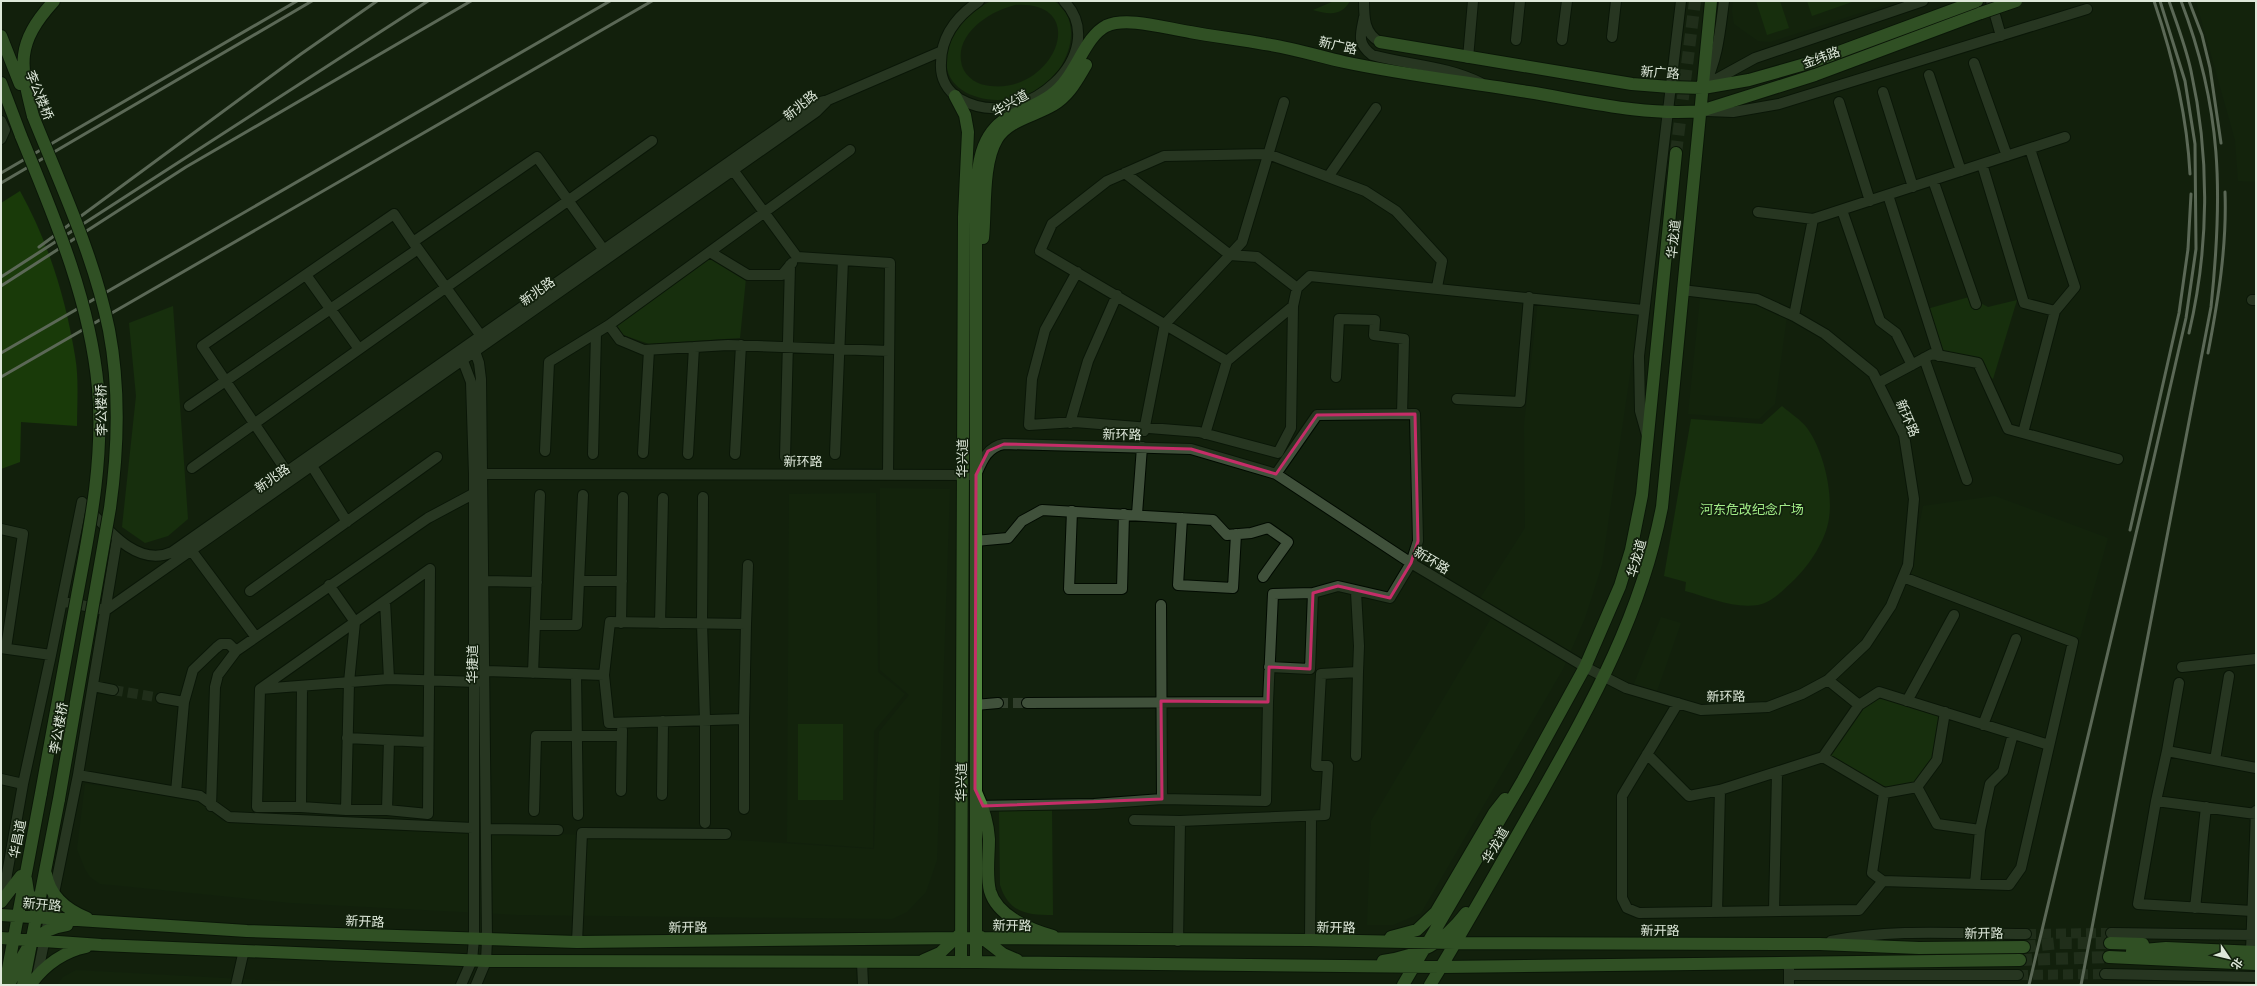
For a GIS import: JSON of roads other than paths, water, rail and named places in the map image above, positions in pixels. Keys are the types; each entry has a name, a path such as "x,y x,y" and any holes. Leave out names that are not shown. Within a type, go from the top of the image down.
{"main road":[{"path":"33,116 23,73 23,51 34,25 54,1"},
{"name":"华龙道","path":"1430,985 1494,875 1604,677 1630,621 1655,543 1662,507 1711,1"},
{"name":"金纬路","path":"1703,88 1749,80 1812,62 1977,1"},
{"name":"金纬路","path":"1667,112 1701,111 1814,75 2016,1"},
{"name":"华兴道","path":"976,962 978,937 975,887 979,806 975,789 976,279 978,166 986,142 993,130 1002,121 1059,90 1074,71 1089,43 1096,35 1104,27 1121,23"},
{"name":"新广路","path":"1121,23 1157,26 1293,49 1342,62 1447,81 1486,85 1619,107 1667,112"},
{"path":"976,279 983,238 988,166 996,140 1013,124 1042,111 1062,98 1078,80 1100,41 1111,32 1125,29 1197,41 1240,41"},
{"name":"李公楼桥","path":"1,36 82,239 109,331 116,398 114,467 110,508 46,871"},
{"name":"新广路","path":"1380,42 1468,58 1632,84 1670,88 1703,88"},
{"name":"李公楼桥","path":"1,83 50,206 84,310 94,364 99,413 99,456 91,519 41,793"},
{"name":"华兴道","path":"955,96 965,115 968,132 964,217 964,475 961,604 961,962"},
{"path":"1403,985 1414,967 1431,945 1585,667 1608,618 1626,567 1641,501 1676,153"},
{"path":"1364,941 1406,934 1427,922 1436,912 1494,813 1523,780"},
{"name":"华昌道","path":"5,985 9,915 26,868 41,793"},
{"path":"979,806 989,838 989,884 996,902 1003,910 1020,922 1040,932 1067,940"},
{"path":"1,903 16,885 26,868"},
{"path":"26,868 30,896 45,924 77,939 101,945 486,961 1022,962 1441,967 1789,975 2020,960"},
{"path":"46,871 48,883 55,896 75,913 100,922"},
{"path":"9,915 30,896 46,871"},
{"path":"9,985 32,940 45,924 46,871"},
{"path":"1357,966 1394,959 1431,945 1459,922 1494,875"},
{"path":"962,886 967,919 978,937 1003,954 1022,962"},
{"path":"919,962 940,953 960,936 967,919 975,887"},
{"name":"新开路","path":"9,915 45,924 100,922 247,931 577,942 960,936 1067,940 1364,941 1431,945 1455,943 1820,944 1919,948 2024,947"},
{"name":"新开路","path":"7,939 32,940 45,924"},
{"path":"23,985 32,940"},
{"path":"30,985 37,980 53,961 67,953 101,945"},
{"path":"2108,954 2166,948 2254,952"},
{"path":"2108,954 2165,961 2256,964"}],"street":[{"path":"979,1 965,11 952,25 942,51 941,75 944,82 955,96 978,107 1002,109 1026,102 1052,84 1070,61 1077,42 1076,23 1069,7 1064,1"},
{"path":"1364,1 1364,17 1360,39 1364,49 1372,55 1442,68 1464,74 1486,85"},
{"path":"1468,58 1473,1"},
{"path":"1516,40 1520,1"},
{"path":"1562,40 1567,1"},
{"path":"1612,37 1616,1"},
{"path":"1648,439 1640,411 1639,356 1643,310 1680,1"},
{"path":"1703,88 1712,70 1717,53 1724,1"},
{"name":"新广路","path":"1703,88 1755,58 1923,1"},
{"path":"1991,1 2001,36"},
{"path":"1701,111 1733,112 1779,104 2087,9"},
{"path":"1364,17 1372,38 1380,42"},
{"path":"828,100 942,51"},
{"path":"1974,63 2007,156"},
{"path":"1929,75 1961,171"},
{"path":"1883,92 1913,187"},
{"path":"1,98 22,136"},
{"name":"新兆路","path":"106,610 312,466 473,347 733,170 816,112 828,100"},
{"name":"新兆路","path":"473,347 481,336 603,249 812,104 828,100"},
{"path":"1144,430 1164,324 1242,242 1284,102"},
{"path":"1839,102 1870,201"},
{"path":"1328,177 1376,108"},
{"path":"1,121 5,130 1,139"},
{"path":"1758,212 1813,219 2065,137"},
{"path":"192,468 652,141"},
{"path":"2023,433 2055,312 2074,287 2030,149"},
{"path":"545,451 549,362 609,325 850,150"},
{"path":"1227,362 1117,295 1040,251 1052,224 1107,181 1164,156 1268,154 1365,191 1396,210 1442,261 1437,287"},
{"path":"189,406 331,310 537,157 603,249"},
{"path":"1982,164 2024,303 2055,312"},
{"path":"733,170 764,213 794,261 788,347 785,457"},
{"path":"1125,173 1230,254 1256,256 1297,288"},
{"path":"1933,180 1976,304"},
{"path":"1888,195 1939,356"},
{"path":"1842,210 1880,321 1896,333 1912,365"},
{"path":"288,472 202,346 394,214 481,336"},
{"path":"1794,316 1813,219"},
{"path":"710,252 748,276 782,275 794,261 843,260 890,263 888,474"},
{"path":"834,454 843,260"},
{"path":"1077,272 1053,312 1045,330 1032,379 1029,425 1070,423 1205,434 1278,453 1291,428 1293,306 1297,288 1310,276 1437,287 1643,310"},
{"path":"306,275 359,349"},
{"name":"新环路","path":"479,473 976,475 988,451 997,445 1191,448 1276,474 1410,563 1585,667 1626,688 1701,710 1768,707 1802,694 1828,680 1866,644 1891,606 1908,565 1914,499 1904,435 1873,374 1825,334 1794,316 1757,299 1682,290"},
{"path":"1070,423 1088,361 1117,295"},
{"path":"1457,398 1520,402 1529,297"},
{"path":"1205,434 1227,362 1293,306"},
{"path":"1336,377 1339,319 1375,320 1374,335 1404,339 1402,414"},
{"path":"609,325 620,340 644,350 741,345 889,351"},
{"path":"593,454 596,334"},
{"path":"735,454 741,345"},
{"name":"华捷道","path":"461,985 472,960 474,939 472,682 473,494 479,473 481,379 473,347"},
{"path":"688,454 694,347"},
{"path":"643,453 649,350"},
{"path":"1878,383 1932,354 1978,362 2008,429 2118,459"},
{"name":"新兆路","path":"62,600 82,502 117,538 144,555 163,556 172,552 462,355"},
{"name":"华捷道","path":"462,355 471,382 479,473 485,581 487,940 486,961 476,985"},
{"path":"1924,358 1967,480"},
{"path":"979,806 1094,804 1162,799 1266,801 1269,667 1273,594 1313,593 1338,586 1390,598 1410,563 1418,541 1415,414 1317,415 1276,474"},
{"path":"1137,514 1142,447"},
{"path":"250,591 436,457"},
{"path":"312,466 347,522"},
{"path":"211,806 215,688 218,675 236,651 255,636 428,518 473,494"},
{"path":"533,673 540,494"},
{"path":"536,625 577,625 583,495"},
{"path":"621,623 623,497"},
{"path":"703,497 702,623 705,720 705,823"},
{"path":"660,623 663,498"},
{"path":"975,541 1008,538 1022,521 1042,510 1137,514 1213,520 1227,534 1252,533 1268,528 1288,542 1263,577"},
{"path":"1072,511 1068,589 1122,589 1124,514"},
{"path":"1182,518 1178,585 1233,588 1236,534"},
{"path":"1,529 23,534 3,648 51,655"},
{"path":"37,980 45,924 55,896 78,775 117,538"},
{"path":"191,550 255,636"},
{"path":"744,810 744,719 748,565"},
{"path":"430,569 428,814 387,810 257,807 260,689 430,569"},
{"path":"1884,793 1872,873 1882,881 2009,885 2021,868 2073,642 1903,577"},
{"path":"579,580 622,581"},
{"path":"485,581 537,582"},
{"path":"329,585 355,622 349,682 346,810"},
{"path":"1356,592 1359,646 1356,756"},
{"path":"1269,667 1310,669 1313,593"},
{"path":"1,903 23,784 62,600 106,610"},
{"path":"385,601 389,679"},
{"path":"1162,605 1162,799"},
{"path":"1907,701 1954,615"},
{"path":"744,719 609,723 604,675 610,622 746,624"},
{"path":"1983,725 2016,639"},
{"path":"176,792 184,702 193,670 199,662 222,644 229,644 236,651"},
{"path":"2182,667 2256,659"},
{"path":"485,672 604,675"},
{"path":"1134,820 1180,821 1311,817 1325,815 1328,766 1316,766 1321,674 1358,672"},
{"path":"576,674 578,815"},
{"path":"2215,760 2229,676"},
{"path":"260,689 389,679 486,682"},
{"path":"1828,680 1859,704"},
{"path":"2179,683 2138,904 2252,911"},
{"path":"93,686 113,690"},
{"path":"301,807 302,686"},
{"path":"1647,754 1689,796 1720,790 1777,773 1823,757 1859,704 1879,692 2049,745"},
{"path":"161,698 184,702"},
{"path":"1027,703 1161,701 1268,702"},
{"path":"975,705 998,703"},
{"path":"1678,703 1622,796 1622,898 1627,908 1639,913 1859,910 1882,881"},
{"path":"1823,757 1884,793 1917,787 1937,760 1945,712"},
{"path":"662,795 663,721"},
{"path":"621,791 623,722"},
{"path":"1975,884 1980,830 1990,784 2003,771 2013,734"},
{"path":"534,811 536,736 622,736"},
{"path":"347,738 428,742"},
{"path":"387,810 389,740"},
{"path":"2166,751 2256,768"},
{"path":"1774,911 1777,773"},
{"path":"78,775 200,796 211,806 229,817 473,828"},
{"path":"1,779 23,784"},
{"path":"1917,787 1937,824 1980,830"},
{"path":"1717,912 1720,790"},
{"path":"2156,801 2256,812 2252,911 2254,952"},
{"path":"2195,908 2206,807"},
{"path":"1310,940 1311,817"},
{"path":"1178,941 1180,821"},
{"path":"487,829 558,830"},
{"path":"577,942 582,834 726,834"},
{"path":"1820,944 1854,936 2026,934"},
{"path":"2108,954 2254,935"},
{"path":"236,985 244,950"},
{"path":"2108,954 2256,977"},
{"path":"862,962 863,985"},
{"path":"1789,975 2018,975"}],"tunnel":[{"path":"1676,153 1695,1"},
{"path":"113,690 161,698"},
{"path":"998,703 1027,703"},
{"path":"2026,934 2111,933"},
{"path":"2024,947 2058,943 2110,943"},
{"path":"2020,960 2109,957"},
{"path":"2018,975 2105,974"}],"railway":[{"path":"1,173 297,1"},
{"path":"1,183 312,1"},
{"path":"39,247 301,54 377,1"},
{"path":"1,277 428,1"},
{"path":"1,286 186,167 471,1"},
{"path":"1,353 610,1"},
{"path":"1,377 652,1"},
{"path":"2154,1 2178,86 2186,130 2190,174"},
{"path":"2029,985 2186,318 2196,249 2195,144 2185,81 2160,1"},
{"path":"2169,1 2184,44 2191,71 2202,136 2204,169 2205,202 2200,268 2196,301 2189,333"},
{"path":"2081,985 2211,307 2217,227 2218,189 2216,152 2212,115 2205,78 2195,40 2181,1"},
{"path":"2189,1 2202,35 2210,68 2221,143"},
{"path":"2208,353 2221,273 2225,233 2225,192"},
{"path":"2130,530 2179,313 2188,249 2191,194"}],"park label":[{"name":"河东危改纪念广场","path":"1752,509"}]}
